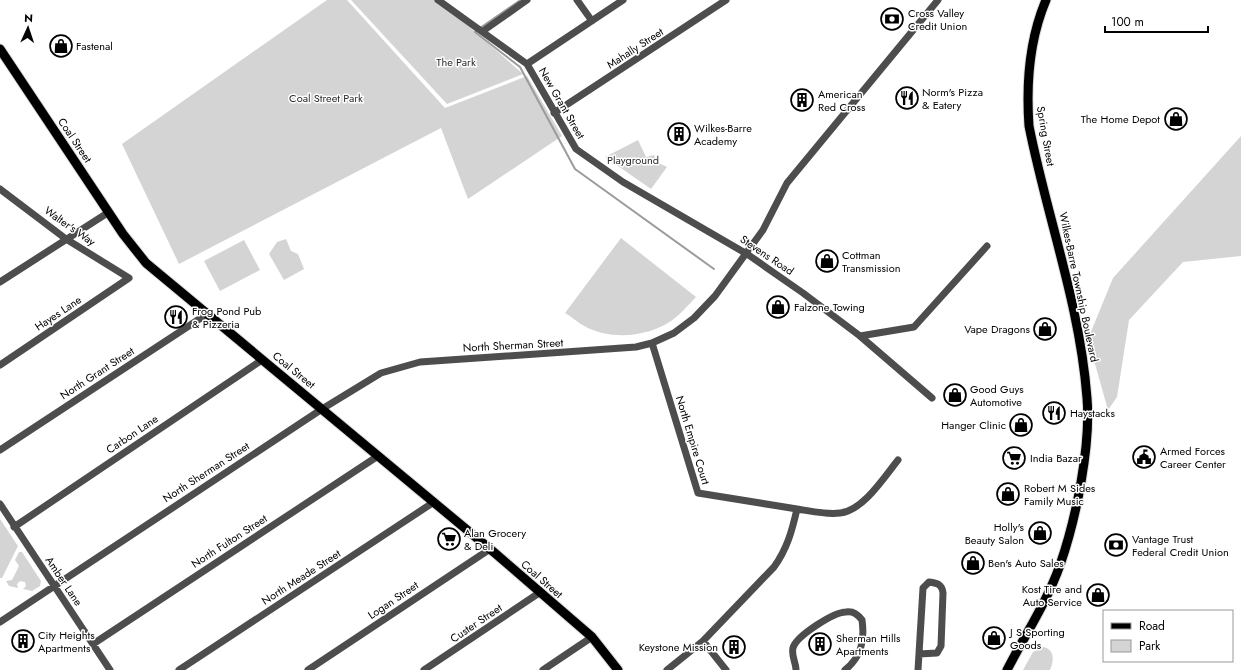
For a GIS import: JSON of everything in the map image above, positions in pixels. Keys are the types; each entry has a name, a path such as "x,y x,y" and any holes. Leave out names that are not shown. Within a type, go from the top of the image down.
{"main road":[{"name":"Spring Street","path":"1046,0 1035,32 1030,58 1027,102 1029,126 1034,151 1049,206"},
{"name":"Coal Street","path":"0,49 109,212 146,263 490,549 539,594 592,637 618,670"},
{"name":"Wilkes-Barre Township Boulevard","path":"1007,670 1046,600 1060,564 1073,514 1086,448 1087,400 1082,352 1068,282 1049,206"}],"street":[{"path":"438,0 527,64"},
{"path":"483,31 527,0"},
{"path":"578,0 592,21"},
{"name":"New Grant Street","path":"576,149 527,64 623,0"},
{"name":"Mahally Street","path":"554,113 726,0"},
{"name":"North Sherman Street","path":"0,622 322,409 381,373 420,362 612,350 652,343 674,333 694,318 723,286 763,230 787,183 938,0"},
{"name":"Stevens Road","path":"576,149 623,182 747,254 803,293 860,336 932,398"},
{"name":"Walter's Way","path":"0,189 3,196 66,239 129,278"},
{"path":"0,282 109,212"},
{"path":"860,336 914,327 987,246"},
{"name":"Hayes Lane","path":"0,365 129,278"},
{"name":"North Grant Street","path":"0,450 207,314"},
{"name":"North Empire Court","path":"652,343 698,493 797,509 841,514 855,507 868,497 898,460"},
{"name":"Carbon Lane","path":"14,527 262,360"},
{"name":"North Fulton Street","path":"93,644 378,456"},
{"name":"North Meade Street","path":"179,670 434,502"},
{"name":"Amber Lane","path":"0,504 110,670"},
{"path":"667,670 703,641 774,567 784,554 792,532 797,509"},
{"name":"Logan Street","path":"308,670 490,549"},
{"path":"918,670 923,588 929,582 937,583 940,585 943,593 940,646 937,653 920,654"},
{"name":"Custer Street","path":"424,670 539,594"},
{"path":"796,670 793,654 793,648 796,641 807,632 839,613 853,612 862,620 863,644 857,657 845,670"},
{"path":"543,670 592,637"},
{"path":"703,641 726,670"}],"green space":[{"name":"Coal Street Park","path":"327,0 347,0 445,108 527,76 562,136 468,199 441,128 179,264 122,144"},
{"name":"The Park","path":"351,0 439,0 523,74 447,104"},
{"path":"1241,136 1241,256 1183,262 1129,320 1117,397 1108,410 1088,339 1113,278"},
{"name":"Playground","path":"638,140 646,157 654,155 657,162 667,167 651,189 605,157"},
{"path":"621,238 696,297 675,318 652,331 629,335 607,334 580,324 565,313"},
{"path":"286,239 291,251 298,254 304,269 284,280 269,254 277,242"},
{"path":"244,240 260,270 220,291 204,261"},
{"path":"0,519 18,546 2,578 0,578"},
{"path":"19,552 22,552 41,581 40,586 32,591 23,589 26,586 25,582 20,581 17,584 18,588 9,586 6,581 12,580 19,566 15,560"},
{"path":"1043,647 1050,650 1052,653 1053,659 1050,670 1023,670 1033,652"}],"waterway":[{"path":"480,28 519,1"},
{"path":"476,31 475,32 520,67 575,169 714,269"}],"place":[{"name":"Cross Valley Credit Union","path":"892,19"},
{"name":"Fastenal","path":"61,46"},
{"name":"Norm's Pizza & Eatery","path":"907,98"},
{"name":"American Red Cross","path":"802,100"},
{"name":"The Home Depot","path":"1176,119"},
{"name":"Wilkes-Barre Academy","path":"679,134"},
{"name":"Cottman Transmission","path":"827,261"},
{"name":"Falzone Towing","path":"778,307"},
{"name":"Frog Pond Pub & Pizzeria","path":"176,317"},
{"name":"Vape Dragons","path":"1045,329"},
{"name":"Good Guys Automotive","path":"955,395"},
{"name":"Haystacks","path":"1054,413"},
{"name":"Hanger Clinic","path":"1021,425"},
{"name":"Armed Forces Career Center","path":"1144,457"},
{"name":"India Bazar","path":"1014,458"},
{"name":"Robert M Sides Family Music","path":"1008,494"},
{"name":"Holly's Beauty Salon","path":"1040,533"},
{"name":"Alan Grocery & Deli","path":"449,539"},
{"name":"Vantage Trust Federal Credit Union","path":"1116,545"},
{"name":"Ben's Auto Sales","path":"973,563"},
{"name":"Kost Tire and Auto Service","path":"1098,595"},
{"name":"J S Sporting Goods","path":"994,638"},
{"name":"City Heights Apartments","path":"23,641"},
{"name":"Sherman Hills Apartments","path":"820,644"},
{"name":"Keystone Mission","path":"734,647"}]}
